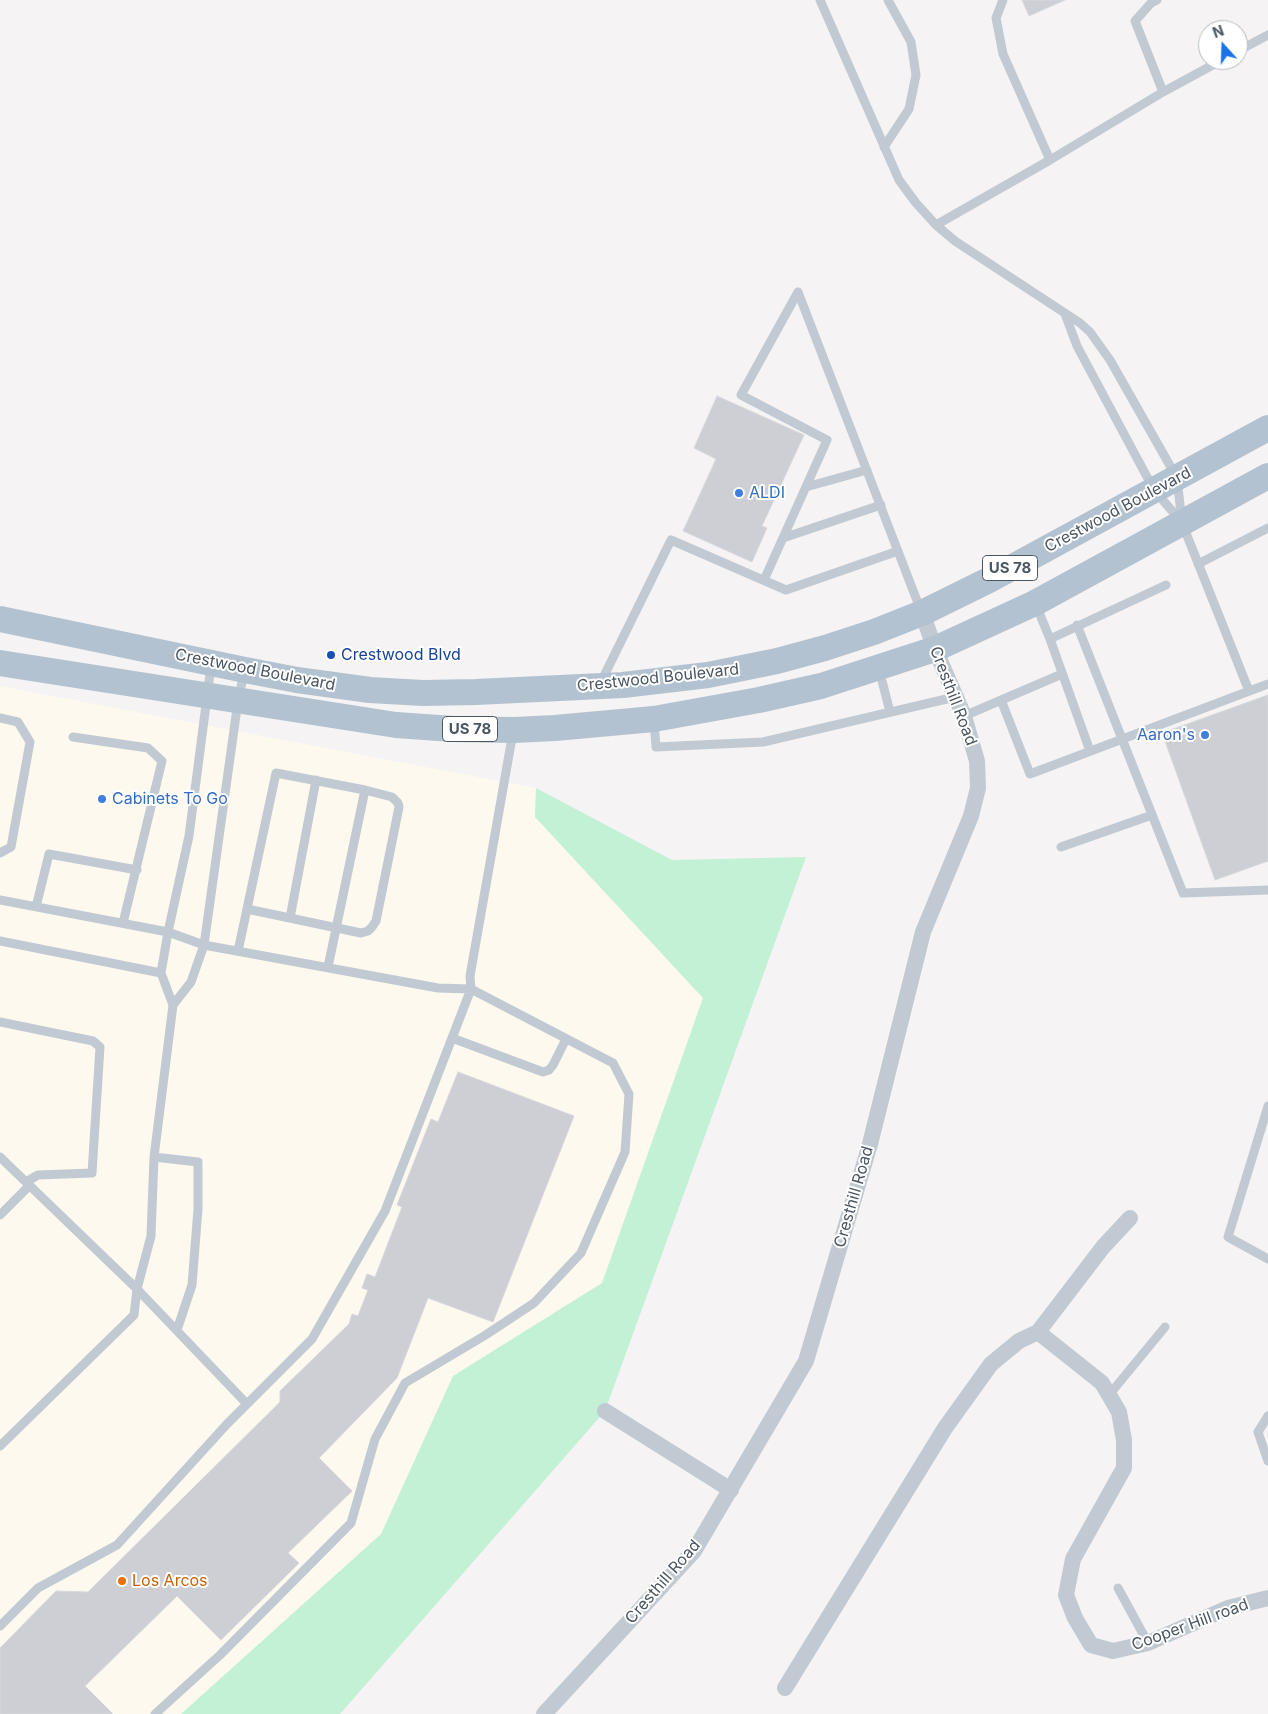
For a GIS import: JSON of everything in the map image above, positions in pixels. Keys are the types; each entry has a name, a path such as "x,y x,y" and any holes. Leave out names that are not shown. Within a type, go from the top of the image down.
{"main road":[{"name":"Crestwood Boulevard","path":"0,618 245,670 336,686 422,693 599,686 708,675 776,661 874,632 922,613 956,597 1268,428"},
{"path":"1215,505 1268,464"},
{"name":"Crestwood Boulevard","path":"0,663 396,725 453,729 514,730 654,720 821,686 935,649 1035,602 1268,476"},
{"path":"651,682 654,720"}],"street":[{"name":"Cresthill Road","path":"544,1714 694,1551 806,1361 870,1144 924,932 971,816 978,788 977,762 964,716 935,649 922,613"},
{"path":"785,1688 946,1428 991,1364 1019,1341 1038,1332 1130,1218"},
{"name":"Cooper Hill road","path":"1038,1332 1102,1383 1119,1412 1124,1440 1124,1468 1073,1559 1066,1595 1075,1618 1091,1644 1113,1651 1148,1643 1228,1608 1268,1598"},
{"path":"605,1411 731,1490"}],"lane":[{"path":"820,0 899,180 916,203 936,225 955,241 1080,322 1105,352 1177,478 1182,522 1249,691"},
{"path":"884,147 909,109 916,75 911,42 888,0"},
{"path":"1003,0 996,18 1003,54 1050,160"},
{"path":"1157,0 1151,3 1135,21 1163,92"},
{"path":"1248,46 1268,35"},
{"path":"936,225 1204,70"},
{"path":"764,580 827,440 742,395 798,292 922,613"},
{"path":"1065,314 1077,346 1154,490 1182,522"},
{"path":"806,487 866,470"},
{"path":"784,538 881,506"},
{"path":"1198,564 1268,528"},
{"path":"599,686 671,540 786,590 898,551"},
{"path":"1050,639 1166,585"},
{"path":"1035,602 1090,751"},
{"path":"1078,626 1182,893 1268,890"},
{"path":"0,1446 134,1315 137,1289 151,1236 154,1157 173,1005 161,973 189,836 211,663"},
{"path":"879,668 890,712"},
{"path":"173,1005 191,982 204,945 238,700 245,670"},
{"path":"964,716 1062,674"},
{"path":"1001,700 1030,774 1268,684"},
{"path":"654,720 656,747 763,742 955,697"},
{"path":"0,718 18,722 30,742 11,846 0,853"},
{"path":"0,1626 38,1588 117,1545 247,1404 312,1339 346,1282 385,1212 471,989 470,976 514,730"},
{"path":"73,737 148,748 162,761 123,923"},
{"path":"238,951 276,773 365,790 392,797 398,803 376,921 368,931 361,933 247,909"},
{"path":"290,918 316,780"},
{"path":"328,967 365,790"},
{"path":"1061,847 1152,815"},
{"path":"36,907 50,854 137,870"},
{"path":"0,900 168,932 204,945 438,988 471,989 613,1063 628,1094 625,1152 581,1253 534,1303 484,1336 405,1383 375,1439 352,1523 220,1655 155,1714"},
{"path":"0,941 161,973"},
{"path":"0,1022 93,1042 100,1048 92,1173 38,1175 0,1214"},
{"path":"452,1038 543,1072 549,1070 553,1065 566,1039"},
{"path":"1268,1106 1228,1237 1268,1258"},
{"path":"0,1157 137,1289 247,1404"},
{"path":"154,1157 198,1162 198,1208 192,1286 177,1330"},
{"path":"1109,1395 1165,1327"},
{"path":"1268,1416 1258,1432 1268,1462"},
{"path":"1118,1588 1148,1643"}],"shaded area":[{"path":"0,686 536,788 535,817 703,998 602,1283 453,1376 381,1534 181,1714 0,1714"}],"green space":[{"path":"536,788 672,860 806,857 605,1411 340,1714 181,1714 381,1534 453,1376 602,1283 703,998 535,817"}],"building":[{"path":"1022,0 1065,0 1029,16"},
{"name":"ALDI","path":"717,396 804,435 762,526 767,528 752,562 683,531 716,459 694,448"},
{"path":"1268,695 1268,861 1215,880 1162,733"},
{"path":"458,1072 574,1116 493,1322 428,1298 397,1378 319,1458 352,1491 288,1553 299,1563 221,1640 177,1596 85,1686 113,1714 0,1714 0,1648 56,1591 88,1592 280,1402 280,1391 349,1324 352,1314 358,1316 368,1290 362,1288 367,1274 375,1277 402,1207 397,1205 431,1119 438,1122"}],"place":[{"name":"ALDI","path":"739,493"},
{"name":"Crestwood Blvd","path":"331,655"},
{"name":"Aaron's","path":"1205,735"},
{"name":"Cabinets To Go","path":"102,799"},
{"name":"Los Arcos","path":"122,1581"}]}
